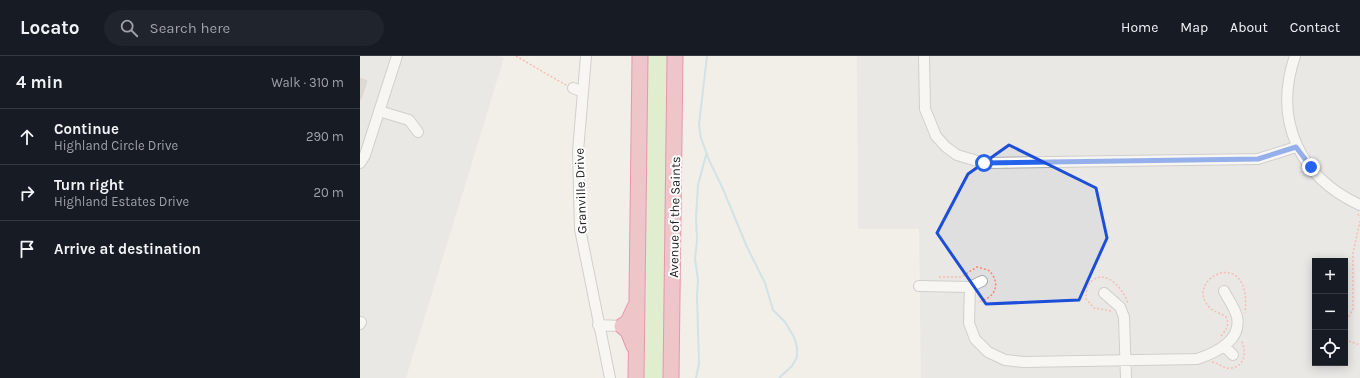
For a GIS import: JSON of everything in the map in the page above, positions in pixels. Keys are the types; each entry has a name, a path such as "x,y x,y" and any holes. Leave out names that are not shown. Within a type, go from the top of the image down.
{"highway":[{"path":"636,378 640,56"},
{"name":"Avenue of the Saints","path":"672,378 675,56"},
{"path":"636,351 628,332 622,326 628,322 637,304"}],"street":[{"path":"360,163 365,155 397,56"},
{"name":"Granville Drive","path":"586,56 578,150 580,222 598,325 610,378"},
{"path":"924,56 925,109 936,136 946,147 958,155 984,163 1258,159 1296,147"},
{"path":"1295,56 1289,73 1287,110 1296,147 1318,176 1360,212"},
{"path":"571,87 583,92"},
{"path":"379,111 409,120 418,132"},
{"path":"919,286 970,287 982,281"},
{"path":"970,287 969,323 975,339 988,352 1005,360 1024,362 1197,359 1218,351 1229,342 1237,328 1237,317 1224,291"},
{"path":"1104,293 1120,307 1124,318 1126,378"},
{"path":"598,325 622,326"},
{"path":"1224,346 1233,355"}],"path":[{"path":"516,56 571,87"},
{"path":"1348,319 1354,309 1353,253 1360,221"},
{"path":"1348,339 1360,345"}],"highlighted area":[{"path":"1009,145 1096,188 1107,238 1079,300 986,304 937,233 968,174"}],"shaded area":[{"path":"360,56 499,56 504,58 406,378 360,378"},
{"path":"857,56 1360,56 1360,378 921,378 919,229 858,229"}],"green space":[{"path":"644,56 670,56 666,378 641,378"}],"building":[{"path":"360,78 367,81 361,99 360,99"}],"waterway":[{"path":"707,56 699,125 701,138 747,247 765,283 773,310 785,322 794,337 797,347 797,357 792,366 779,378"},
{"path":"696,378 699,364 698,280 695,259 697,240 696,218 698,185 706,155"}],"route":[{"path":"984,163 1258,159 1296,147 1311,167"}]}
